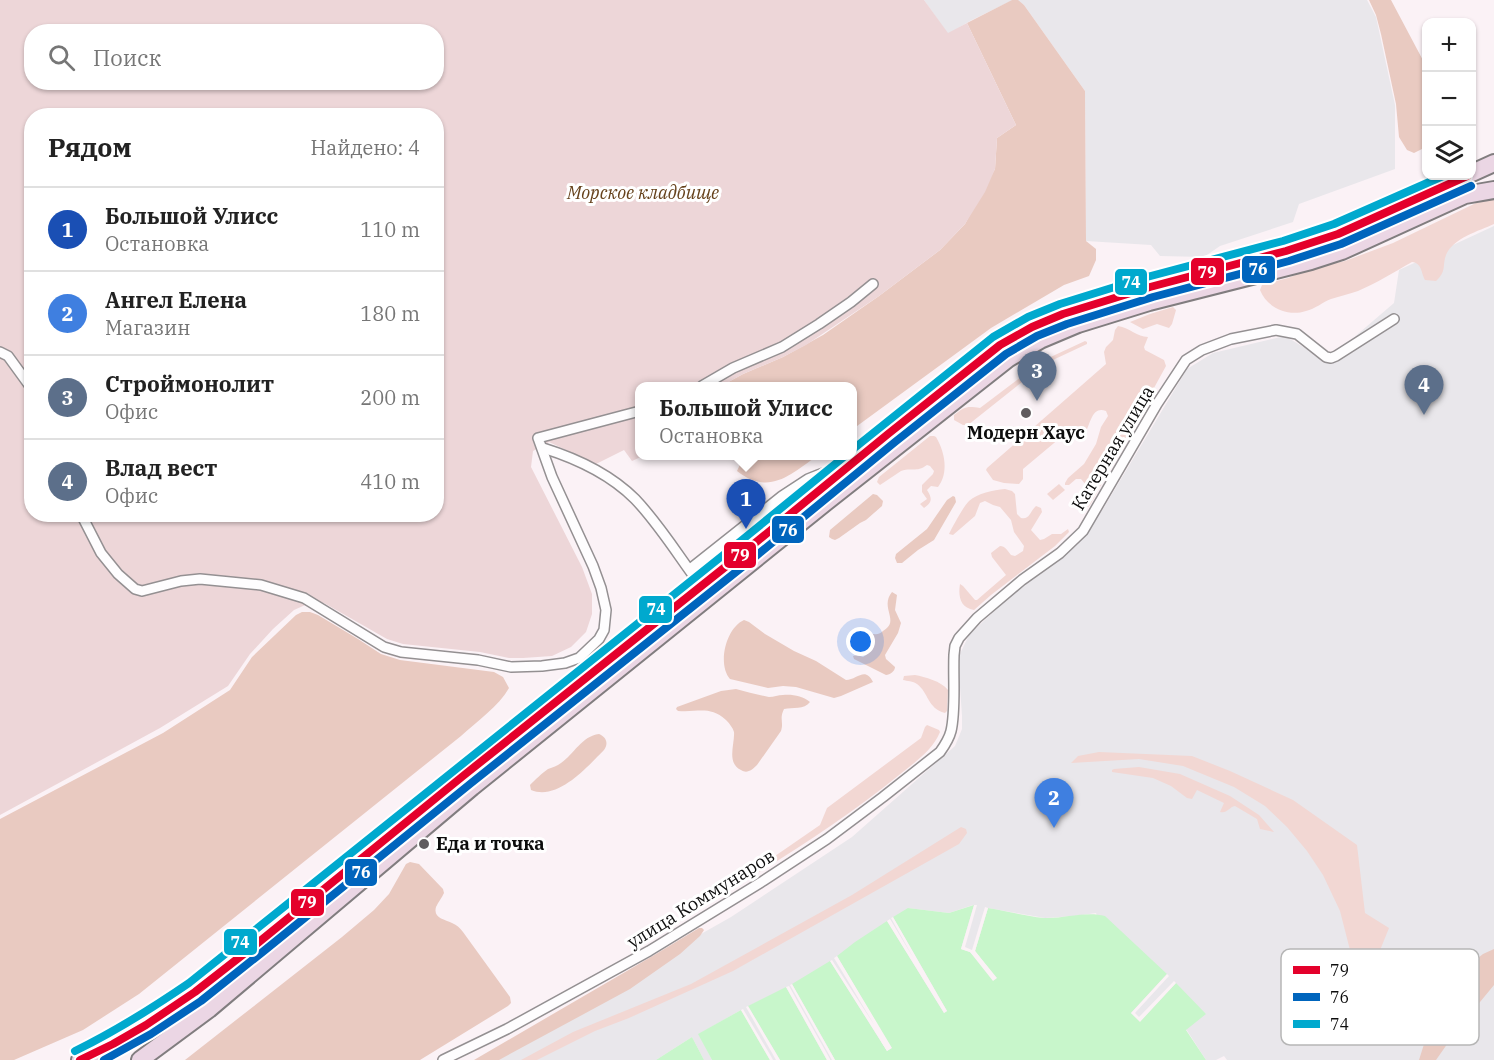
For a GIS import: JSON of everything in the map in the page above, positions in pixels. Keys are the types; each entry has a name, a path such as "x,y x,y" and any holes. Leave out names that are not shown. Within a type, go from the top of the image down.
{"highway":[{"path":"1476,171 1494,163"},
{"path":"1287,259 1458,180"},
{"path":"857,459 1000,345 1032,327 1063,314 1150,295 1287,259 1342,251 1494,182"},
{"path":"1471,194 1494,190"},
{"path":"140,1060 209,1009 472,787 1009,358 1040,340 1150,295"},
{"path":"80,1060 122,1039 195,992 856,460"}],"street":[{"path":"710,382 733,368 782,347 852,302 873,284"},
{"name":"Катерная улица","path":"951,732 954,655 959,638 998,600 1060,553 1083,531 1157,404 1186,360 1202,350 1231,339 1276,330 1297,334 1325,356 1331,358 1394,318"},
{"path":"0,352 8,356 24,378"},
{"path":"85,522 101,553 118,574 135,589 142,591 181,581 200,579 261,585 304,598 384,647 401,652 478,660 511,667 565,663 579,658 599,639 604,630 606,610 593,566 552,477 538,438 635,412"},
{"path":"543,448 588,466 633,497 701,586"},
{"path":"690,569 807,479 826,472 841,472"},
{"name":"улица Коммунаров","path":"443,1060 507,1029 650,951 818,845 940,752 951,732"}],"shaded area":[{"path":"924,0 1013,0 948,34"},
{"path":"1012,0 1018,0 1024,5 1085,91 1086,241 1096,249 1096,260 1089,276 1064,285 991,328 857,426 857,382 728,382 783,357 823,335 940,250 965,224 995,169 997,138 1016,125 967,23"},
{"path":"1016,0 1367,0 1376,17 1395,105 1395,169 1299,204 1293,222 1220,246 1204,257 1160,256 1151,245 1086,241 1085,91 1024,5"},
{"path":"1369,0 1391,0 1422,58 1422,149 1414,153 1407,150 1399,137 1396,104 1376,15"},
{"path":"1494,199 1494,224 1454,244 1446,255 1443,271 1436,281 1425,280 1419,266 1412,262 1365,288 1299,313 1279,310 1268,302 1260,290 1262,285 1313,268 1345,261 1393,243 1476,203"},
{"path":"1494,226 1494,1060 1227,1060 1224,1056 1216,1060 1206,1060 1186,1029 1206,1013 1140,1022 1131,1013 1096,913 1045,918 988,908 975,951 961,949 973,905 949,913 908,908 947,1011 892,1048 793,984 835,1060 827,1060 786,988 749,1006 780,1060 770,1060 741,1010 699,1034 712,1060 704,1060 692,1037 656,1060 479,1060 731,917 852,837 955,746 962,729 958,658 969,635 1027,580 1083,538 1103,509 1187,369 1213,353 1285,336 1324,363 1394,303 1399,270"},
{"path":"1173,307 1176,310 1169,328 1157,324 1143,329 1130,322 1150,314"},
{"path":"1118,326 1140,336 1148,337 1145,350 1164,360 1166,366 1090,505 1086,506 1091,491 1081,479 1076,479 1069,485 1065,483 1084,464 1096,444 1101,427 1108,416 1106,411 1095,412 1087,429 1082,431 1076,427 1072,428 1023,469 1023,479 1019,484 993,480 987,468 1106,364 1104,352 1113,340"},
{"path":"1085,341 1087,344 1037,370 968,425 954,420 954,415 963,409 980,408 1042,361"},
{"path":"930,436 936,437 939,443 945,469 938,487 931,486 927,490 931,500 924,508 920,504 927,499 922,492 922,485 933,474 934,471 930,466 901,471 880,485 877,482 879,477"},
{"path":"742,460 812,460 788,476 769,482 759,482 737,471"},
{"path":"1059,484 1065,490 1053,500 1047,494"},
{"path":"1005,489 1015,494 1017,514 1021,518 1028,516 1036,506 1041,508 1042,512 1031,530 1040,540 1052,534 1061,534 1068,529 1069,532 1055,546 974,610 969,609 961,601 960,584 977,600 1006,575 991,553 1002,546 1015,556 1023,551 1024,546 1014,532 1011,520 1000,507 985,501 980,503 975,516 953,535 949,534 969,501 986,492"},
{"path":"873,494 883,501 882,506 839,538 835,540 829,537 830,530"},
{"path":"953,496 956,502 934,540 902,563 897,563 896,554 927,529 947,500"},
{"path":"892,592 897,595 895,610 901,623 885,655 895,668 886,675 854,659 853,656 863,657 870,647 861,641 864,632 878,634 888,627 890,618 888,603"},
{"path":"302,612 318,615 381,654 400,660 494,672 503,677 509,688 493,707 461,736 139,994 83,1030 14,1060 0,1060 0,819 163,733 230,690 252,657"},
{"path":"744,620 846,680 864,674 873,682 834,698 796,687 768,688 730,679 724,665 725,647 732,630"},
{"path":"915,675 937,682 948,690 945,713 931,704 917,684 903,680 904,676"},
{"path":"736,689 769,697 794,695 810,702 802,707 784,709 781,731 757,765 747,771 736,767 734,763 732,753 734,732 726,720 708,711 678,711 676,709 721,691"},
{"path":"927,725 940,732 928,751 911,765 808,841 709,901 716,892 756,869 820,825 827,808 921,738"},
{"path":"599,734 606,740 606,747 581,773 551,791 531,790 530,785 543,772 561,763 588,738"},
{"path":"1099,752 1192,756 1293,800 1357,845 1365,913 1389,928 1381,949 1350,949 1340,911 1323,875 1287,827 1265,806 1234,787 1183,766 1139,759 1071,763 1078,756"},
{"path":"1139,767 1180,774 1230,796 1259,815 1274,832 1260,829 1257,819 1235,806 1220,812 1224,803 1197,790 1192,799 1187,798 1171,786 1153,778 1112,772 1114,769"},
{"path":"961,827 966,829 967,833 959,844 733,971 595,1031 537,1060 521,1060 573,1032 691,984 852,895"},
{"path":"410,862 419,864 443,889 444,893 436,907 436,914 462,931 510,997 511,1003 508,1006 420,1060 185,1060 374,910 389,894 406,864"},
{"path":"974,905 961,949 970,952 996,978 975,951 988,908 1044,918 1090,914 1105,916 1167,974 1131,1013 1140,1021 1176,983 1206,1014 1186,1030 1206,1060 835,1060 792,984 830,961 887,1051 891,1048 837,956 887,921 944,1013 947,1011 893,917 908,908 949,913"},
{"path":"699,928 704,930 700,936 680,954 630,989 499,1060 474,1060 656,954"},
{"path":"1494,949 1494,985 1479,1003 1479,957"},
{"path":"786,987 827,1060 780,1060 748,1006"},
{"path":"741,1010 770,1060 712,1060 698,1034"},
{"path":"692,1037 704,1060 656,1060"},
{"path":"1424,1045 1446,1045 1436,1060 1419,1060"}],"green space":[{"name":"Морское кладбище","path":"0,0 924,0 948,33 967,23 1016,125 997,138 995,169 985,192 965,224 940,250 879,296 806,345 728,382 635,382 635,460 632,461 624,450 596,464 549,442 533,451 531,467 582,567 592,594 592,614 586,632 571,647 552,656 509,658 480,652 403,644 387,639 324,603 312,602 294,610 273,629 250,654 228,686 160,728 0,815"}],"pier":[{"path":"974,905 977,905 965,947 972,950 985,907 988,908 975,951 997,978 993,981 970,952 961,949"},
{"path":"893,917 947,1011 944,1013 887,921 890,919 914,959 891,918"},
{"path":"837,956 892,1048 887,1051 830,961 832,960 875,1026 834,958"},
{"path":"1167,974 1169,976 1135,1013 1139,1017 1174,981 1176,983 1140,1022 1131,1013"},
{"path":"792,984 835,1060 832,1060 790,985"},
{"path":"789,986 830,1060 827,1060 786,987"},
{"path":"748,1006 780,1060 776,1060 746,1007"},
{"path":"743,1009 773,1060 770,1060 741,1010"}],"transit line":[{"name":"74","path":"857,446 993,337 1028,317 1060,304 1147,277 1283,241 1334,224 1434,180"},
{"name":"79","path":"857,459 1000,345 1032,327 1063,314 1150,287 1286,251 1338,234 1458,180"},
{"name":"76","path":"104,1060 151,1034 201,1001 1006,354 1037,336 1067,324 1153,297 1289,261 1341,244 1471,186"},
{"name":"74","path":"75,1051 105,1036 189,983 840,460"},
{"name":"79","path":"80,1060 146,1025 195,992 856,460"}],"place":[{"name":"Строймонолит","path":"1037,401"},
{"name":"Модерн Хаус","path":"1026,413"},
{"name":"Влад вест","path":"1424,415"},
{"name":"Большой Улисс","path":"746,529"},
{"name":"Ангел Елена","path":"1054,828"},
{"name":"Еда и точка","path":"424,844"}]}
